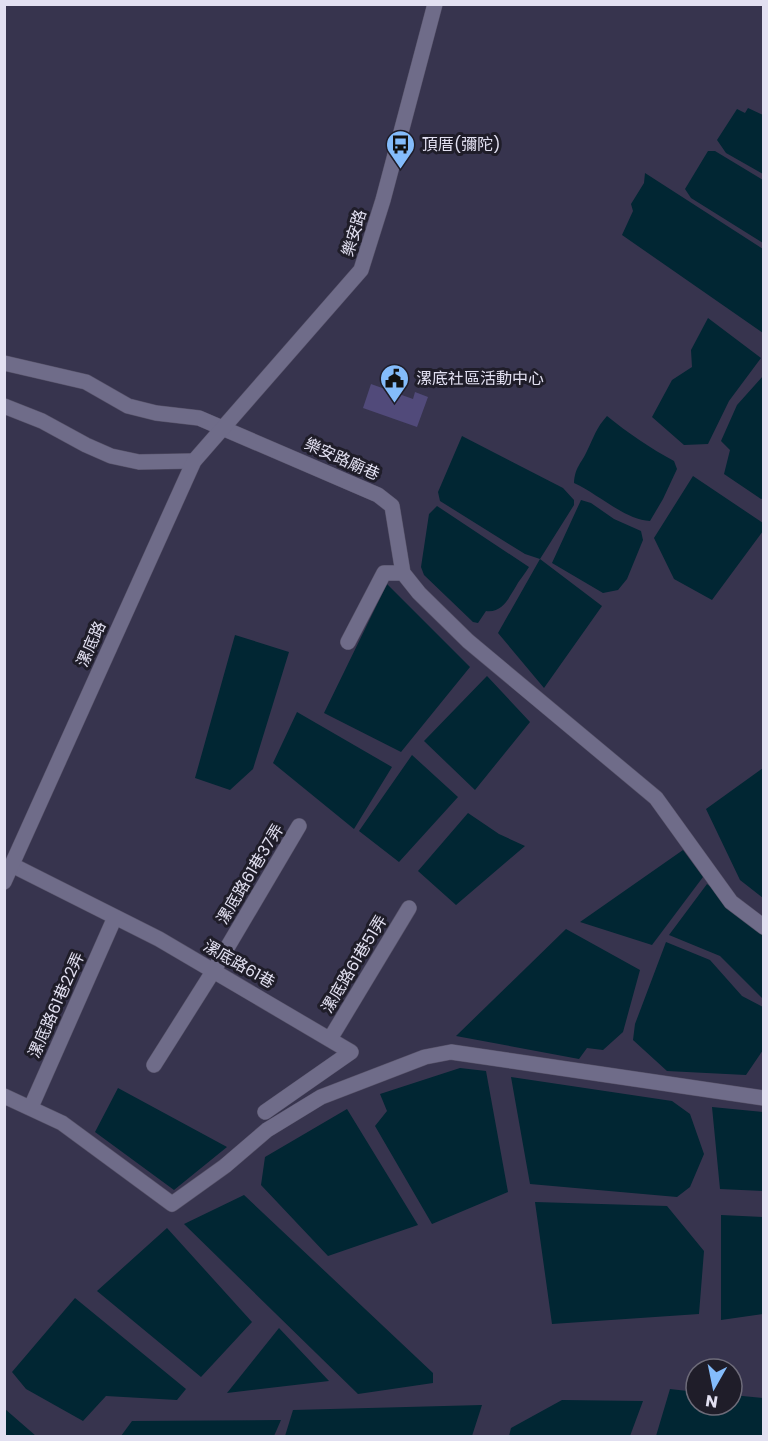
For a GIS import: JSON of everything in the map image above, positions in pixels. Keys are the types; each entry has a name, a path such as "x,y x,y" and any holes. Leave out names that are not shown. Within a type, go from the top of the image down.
{"street":[{"name":"樂安路","path":"223,427 362,270 435,4"},
{"path":"4,363 86,382 128,406 156,413 199,418 223,427"},
{"path":"4,406 42,421 111,456 139,462 194,461"},
{"name":"漯底路","path":"4,882 185,478 194,461 223,427"},
{"name":"樂安路廟巷","path":"223,427 378,495 392,506 403,573"},
{"path":"348,642 384,573 403,573 419,593 468,641 656,798 731,902 764,927"},
{"name":"漯底路61巷37弄","path":"154,1065 214,970 299,826"},
{"name":"漯底路61巷","path":"12,865 115,916 214,970 351,1052 265,1112"},
{"name":"漯底路61巷51弄","path":"330,1039 409,908"},
{"name":"漯底路61巷22弄","path":"31,1107 115,916"},
{"path":"4,1096 31,1107 78,1133 172,1204 225,1166 267,1130 321,1097 424,1057 451,1052 764,1098"}],"water":[{"path":"748,108 763,115 763,174 726,153 717,140 737,109 745,113"},
{"path":"708,151 715,151 763,180 763,243 691,198 685,189"},
{"path":"645,173 763,249 763,333 622,235 633,211 631,204 644,183"},
{"path":"708,318 761,358 729,401 708,444 684,445 652,417 672,380 692,367 691,350"},
{"path":"763,376 764,498 761,499 724,474 730,450 721,441 737,405"},
{"path":"607,416 639,440 674,461 677,469 650,521 621,511 574,483 579,466"},
{"path":"462,436 563,488 574,500 574,505 540,559 525,554 440,501 438,492"},
{"path":"693,476 763,523 763,531 712,600 674,579 654,538"},
{"path":"581,500 591,503 614,519 641,531 643,540 627,579 618,590 603,593 552,563"},
{"path":"437,506 529,567 504,604 496,610 486,611 478,623 473,622 424,575 421,567 429,514"},
{"path":"540,559 602,606 544,688 498,633"},
{"path":"387,584 470,667 401,752 324,713"},
{"path":"235,635 289,652 253,769 230,790 195,778"},
{"path":"487,676 530,722 475,790 424,741"},
{"path":"297,712 392,767 354,829 273,763"},
{"path":"412,755 458,797 399,862 359,831"},
{"path":"763,768 763,898 740,880 706,809"},
{"path":"468,813 499,834 525,846 456,905 418,871"},
{"path":"683,850 703,877 652,945 580,922"},
{"path":"707,884 763,930 763,999 720,956 669,935"},
{"path":"566,929 640,970 623,1032 603,1050 587,1048 579,1059 456,1036"},
{"path":"666,942 710,960 742,996 763,1007 763,1050 746,1075 667,1071 633,1040 635,1024"},
{"path":"460,1068 486,1071 508,1192 432,1224 375,1126 387,1111 380,1094"},
{"path":"511,1077 672,1101 690,1114 704,1154 690,1187 677,1197 530,1184"},
{"path":"118,1088 227,1147 174,1190 95,1132"},
{"path":"712,1107 763,1112 763,1191 720,1189"},
{"path":"347,1109 418,1225 328,1256 261,1185 265,1157"},
{"path":"244,1195 433,1373 433,1383 358,1394 184,1224"},
{"path":"535,1202 667,1206 704,1251 699,1314 552,1324"},
{"path":"721,1215 763,1217 763,1314 721,1320"},
{"path":"167,1228 252,1322 201,1377 97,1291"},
{"path":"75,1298 186,1389 177,1400 106,1396 83,1421 26,1389 12,1372"},
{"path":"279,1328 329,1381 227,1393"},
{"path":"670,1389 684,1391 684,1417 744,1417 744,1396 763,1398 763,1436 656,1436"},
{"path":"562,1400 643,1401 630,1436 509,1436 511,1428"},
{"path":"482,1405 472,1436 285,1436 293,1410"},
{"path":"5,1409 36,1436 5,1436"},
{"path":"281,1420 274,1436 121,1436 132,1421"}],"building":[{"name":"漯底社區活動中心","path":"371,384 413,399 415,392 428,397 417,427 363,408"}],"place":[{"name":"頂厝(彌陀)","path":"401,170"},
{"name":"漯底社區活動中心","path":"395,404"}]}
